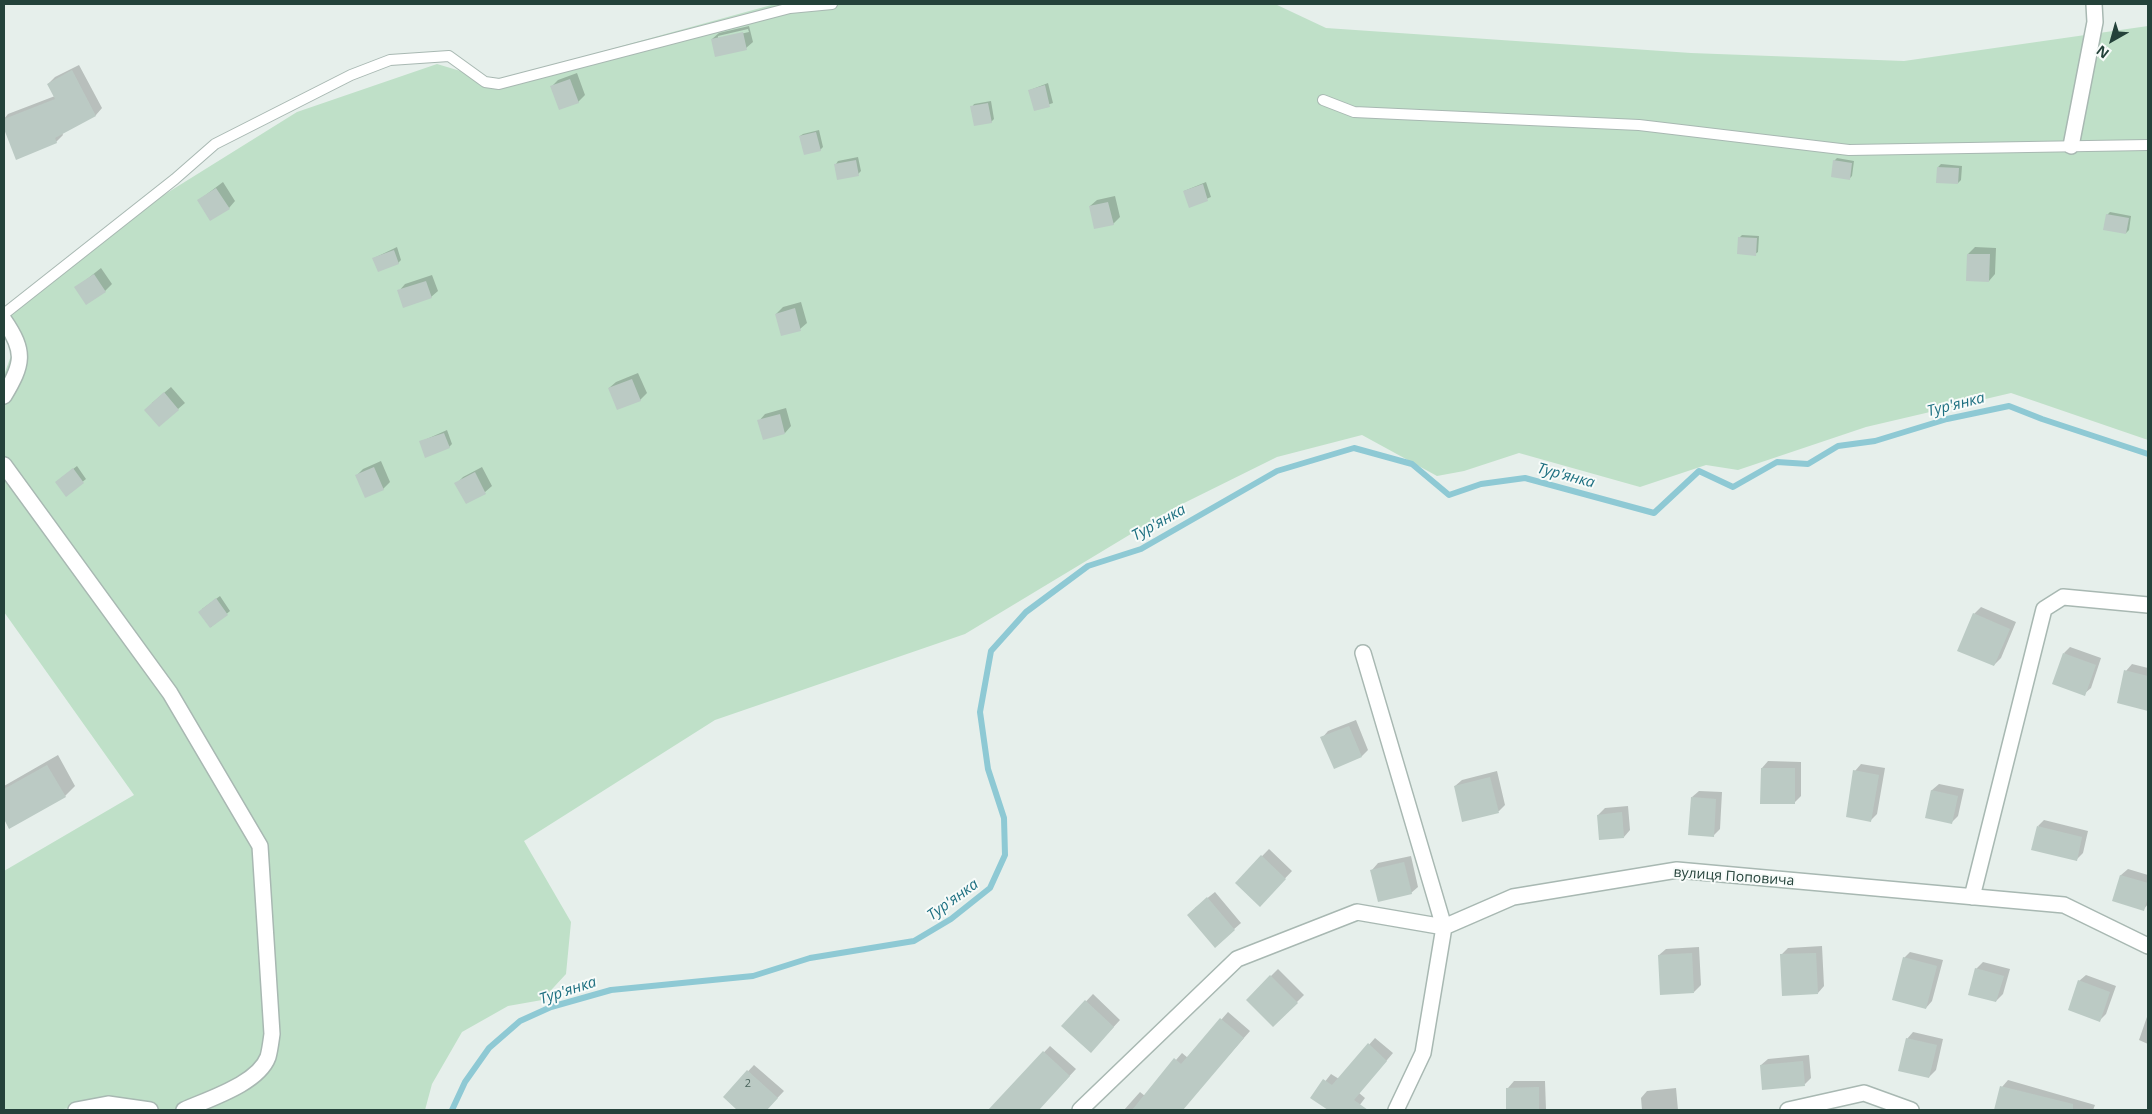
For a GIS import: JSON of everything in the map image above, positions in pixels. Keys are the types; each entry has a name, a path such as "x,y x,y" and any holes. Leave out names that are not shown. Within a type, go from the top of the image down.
{"street":[{"path":"2071,146 2095,22 2094,4"},
{"path":"4,320 15,336 21,358 15,376 4,396"},
{"path":"4,465 170,693 260,846 272,1034 268,1057 258,1072 238,1086 184,1110"},
{"path":"1972,897 2044,609 2063,597 2148,605"},
{"path":"1363,653 1444,927 1423,1053 1396,1110"},
{"name":"вулиця Поповича","path":"1444,927 1513,897 1677,870 2064,905 2148,946"},
{"path":"1080,1110 1237,959 1357,912 1444,927"},
{"path":"1788,1110 1864,1094 1912,1110"},
{"path":"76,1110 108,1104 150,1110"}],"lane":[{"path":"4,314 175,179 215,144 351,75 390,60 449,56 485,82 499,84 790,8 832,4"},
{"path":"1323,100 1354,112 1640,125 1849,150 2148,145"}],"green space":[{"path":"775,4 1275,4 1326,28 1691,53 1904,61 2148,26 2148,440 2011,393 1866,427 1738,470 1706,465 1640,487 1519,453 1464,471 1437,476 1362,435 1277,457 1174,508 965,634 715,720 524,841 571,922 566,974 542,1000 508,1006 462,1032 432,1084 425,1110 150,1110 120,1101 56,1110 4,1110 4,871 134,795 4,612 4,375 12,353 4,336 4,308 122,221 297,112 437,64 494,81"}],"building":[{"path":"743,32 747,50 715,57 711,39"},
{"path":"72,70 96,116 55,138 57,143 16,160 4,129 4,119 55,99 47,84"},
{"path":"570,79 579,103 559,110 550,86"},
{"path":"1045,85 1050,107 1034,111 1028,90"},
{"path":"988,103 992,123 974,126 970,106"},
{"path":"816,132 821,151 804,155 799,136"},
{"path":"856,160 859,176 837,180 834,164"},
{"path":"1833,160 1852,163 1850,180 1831,177"},
{"path":"1937,167 1959,168 1958,184 1936,183"},
{"path":"1203,184 1208,201 1189,208 1183,191"},
{"path":"216,188 230,209 210,221 197,200"},
{"path":"1108,202 1114,225 1094,229 1089,206"},
{"path":"2106,214 2129,218 2126,234 2103,230"},
{"path":"1738,237 1757,238 1756,256 1737,254"},
{"path":"394,250 399,264 378,272 372,258"},
{"path":"1967,254 1990,254 1989,282 1966,281"},
{"path":"94,274 106,292 86,305 74,287"},
{"path":"426,281 432,298 403,308 397,290"},
{"path":"795,308 801,331 781,336 775,314"},
{"path":"632,379 641,401 617,410 608,388"},
{"path":"164,392 179,410 159,427 144,410"},
{"path":"780,414 785,434 763,440 757,420"},
{"path":"444,433 450,448 425,458 419,441"},
{"path":"374,467 384,490 365,498 355,475"},
{"path":"73,468 84,483 66,497 55,482"},
{"path":"475,472 486,494 466,504 454,483"},
{"path":"216,598 228,615 210,628 198,612"},
{"path":"1973,613 2010,629 1994,666 1957,651"},
{"path":"2063,653 2096,665 2085,696 2052,684"},
{"path":"2124,670 2148,676 2148,711 2117,703"},
{"path":"1349,726 1362,757 1334,769 1320,737"},
{"path":"47,765 66,797 9,829 4,819 4,789"},
{"path":"1761,768 1795,768 1795,804 1760,804"},
{"path":"1853,770 1879,775 1871,822 1846,817"},
{"path":"1490,777 1499,813 1462,822 1454,786"},
{"path":"1931,790 1958,796 1952,824 1925,818"},
{"path":"1691,797 1716,799 1714,837 1688,835"},
{"path":"1622,812 1624,838 1599,840 1597,815"},
{"path":"2037,826 2082,837 2077,861 2031,850"},
{"path":"1261,855 1286,879 1260,907 1235,883"},
{"path":"1404,862 1412,894 1378,902 1370,870"},
{"path":"2120,875 2148,883 2148,896 2144,911 2112,901"},
{"path":"1207,897 1235,930 1215,948 1187,915"},
{"path":"1692,953 1694,993 1660,995 1658,955"},
{"path":"1816,953 1818,994 1782,996 1780,954"},
{"path":"1903,957 1937,966 1926,1009 1892,1000"},
{"path":"1975,968 2004,976 1996,1002 1968,995"},
{"path":"1270,975 1298,1003 1273,1027 1246,1000"},
{"path":"2078,980 2110,992 2100,1022 2068,1010"},
{"path":"1085,1000 1114,1027 1091,1053 1061,1026"},
{"path":"1220,1018 1244,1038 1183,1110 1132,1110 1174,1058 1181,1064"},
{"path":"1906,1038 1937,1045 1929,1078 1898,1071"},
{"path":"1368,1043 1387,1061 1354,1100 1368,1110 1328,1110 1310,1098 1323,1079 1332,1085"},
{"path":"1043,1051 1070,1076 1039,1110 988,1110"},
{"path":"1803,1061 1805,1086 1762,1090 1760,1065"},
{"path":"747,1070 778,1098 767,1110 737,1110 723,1097"},
{"path":"2000,1086 2073,1104 2073,1110 1994,1110"},
{"path":"1539,1087 1539,1110 1506,1110 1506,1088"}],"waterway":[{"name":"Тур'янка","path":"452,1110 465,1082 489,1048 520,1021 551,1007 611,990 753,976 810,958 914,941 951,919 990,888 1005,855 1004,818 988,769 980,712 991,651 1026,612 1088,566 1141,549 1277,471 1354,448 1412,464 1449,495 1481,484 1525,478 1654,513 1699,471 1733,487 1777,462 1808,464 1838,446 1875,441 1947,419 2009,406 2042,419 2148,454"}]}
